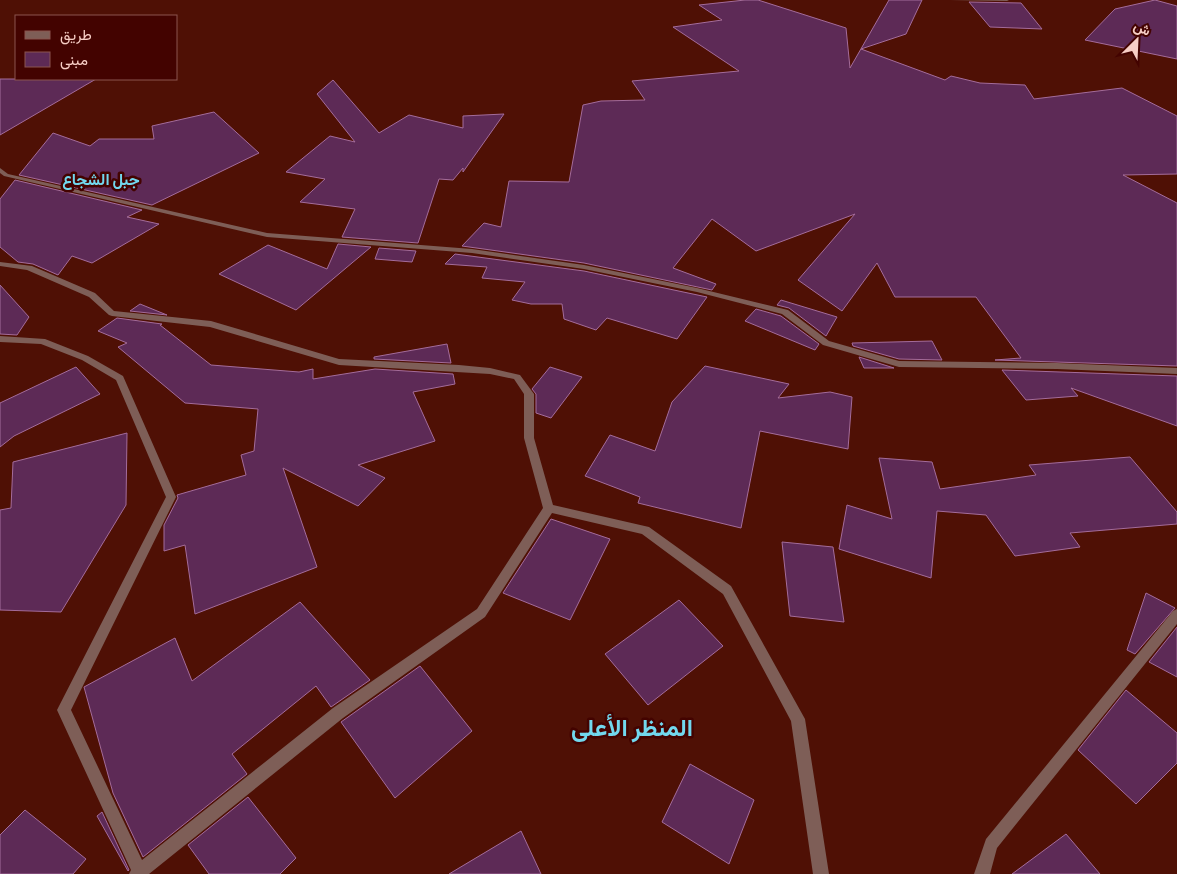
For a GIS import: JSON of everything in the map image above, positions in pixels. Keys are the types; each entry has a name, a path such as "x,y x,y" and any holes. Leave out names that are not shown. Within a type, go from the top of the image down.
{"street":[{"path":"952,0 1007,0"},
{"path":"0,170 6,175 267,235 472,250 584,267 696,290 785,312 826,343 899,364 1057,366 1177,371"},
{"path":"0,264 29,268 92,295 112,313 211,324 339,362 474,370 517,377 529,394 529,438 549,508 481,613 338,713 138,872 64,710 171,497 120,378 85,358 42,341 0,339"},
{"path":"549,508 645,530 727,590 798,719 821,874"},
{"path":"982,874 991,844 1177,614"}],"building":[{"path":"758,0 846,28 850,68 889,0 922,0 906,34 861,49 945,80 951,76 980,83 1025,85 1034,99 1122,88 1177,116 1177,174 1123,175 1177,203 1177,366 995,360 1021,358 976,297 895,297 877,263 842,311 798,280 855,214 756,251 712,219 673,268 716,284 712,290 584,263 462,246 484,223 501,227 509,181 569,182 583,105 601,101 645,100 632,81 739,71 673,27 722,20 699,5"},
{"path":"1155,0 1177,6 1177,59 1085,40 1115,9"},
{"path":"969,2 1021,3 1042,29 990,27"},
{"path":"0,79 94,80 0,135"},
{"path":"333,80 379,133 409,115 463,128 463,116 504,114 463,172 463,168 453,180 439,179 418,243 342,237 355,209 300,202 325,179 286,172 330,136 355,142 317,94"},
{"path":"214,112 259,153 152,205 19,175 53,133 90,146 99,139 154,139 152,126"},
{"path":"15,180 142,210 127,217 159,224 92,263 72,256 58,275 33,264 18,262 0,247 0,199"},
{"path":"338,244 371,247 296,310 219,274 268,245 327,269"},
{"path":"379,248 416,251 412,262 375,259"},
{"path":"455,254 584,271 707,297 677,339 607,318 596,330 564,319 562,304 531,304 512,300 525,282 482,278 487,267 445,264"},
{"path":"0,285 29,317 17,335 0,334"},
{"path":"781,300 837,317 826,336 789,308 777,305"},
{"path":"140,304 167,315 130,311"},
{"path":"756,309 781,316 819,344 815,350 745,321"},
{"path":"117,318 162,324 160,325 211,365 299,372 313,369 313,379 375,369 453,374 455,384 413,392 435,441 358,465 385,478 358,506 283,468 317,567 195,614 185,545 164,551 164,525 178,498 177,495 246,475 241,455 254,451 258,409 185,403 118,347 127,343 98,331"},
{"path":"932,341 942,360 899,359 853,346 852,343"},
{"path":"447,344 451,363 374,359 374,357"},
{"path":"859,357 894,368 864,368"},
{"path":"705,366 789,384 778,398 830,392 852,397 848,449 760,431 741,528 638,503 640,497 585,476 610,435 655,451 672,402"},
{"path":"76,367 100,394 14,436 0,447 0,403"},
{"path":"550,367 582,377 551,418 536,413 536,394 532,389"},
{"path":"1002,370 1177,376 1177,426 1071,388 1078,396 1026,400"},
{"path":"127,433 126,505 61,612 0,610 0,510 11,508 13,462"},
{"path":"1130,457 1177,512 1177,524 1070,533 1080,547 1015,556 986,515 937,511 931,578 839,549 847,505 892,519 879,458 932,462 940,489 1036,475 1029,465"},
{"path":"551,519 610,539 570,620 503,593"},
{"path":"782,542 833,547 844,622 790,616"},
{"path":"1146,593 1175,608 1135,654 1127,650"},
{"path":"679,600 723,646 648,705 605,654"},
{"path":"300,602 370,680 331,707 316,686 232,754 247,774 143,857 113,793 84,687 175,638 192,681"},
{"path":"1177,627 1177,677 1149,662"},
{"path":"420,666 472,731 395,798 341,722"},
{"path":"1126,690 1177,733 1177,763 1136,804 1078,750"},
{"path":"690,764 754,800 729,864 662,822"},
{"path":"248,797 296,858 280,874 209,874 188,845"},
{"path":"25,810 86,859 73,874 0,874 0,835"},
{"path":"102,812 129,870 128,871 97,816"},
{"path":"521,831 541,874 449,874"},
{"path":"1066,834 1100,874 1012,874"}],"district":[{"name":"جبل الشجاع","path":"101,179"},
{"name":"المنظر الأعلى","path":"632,728"}]}
